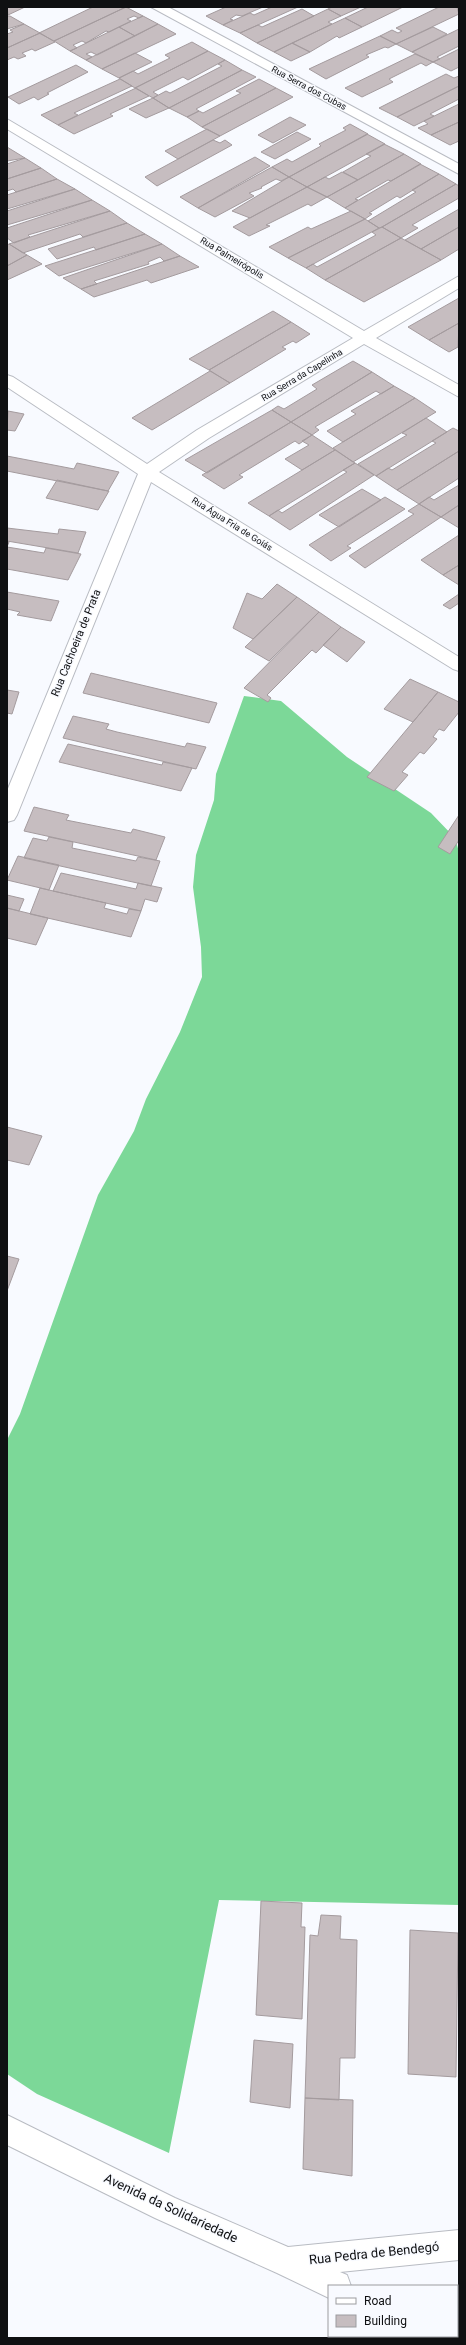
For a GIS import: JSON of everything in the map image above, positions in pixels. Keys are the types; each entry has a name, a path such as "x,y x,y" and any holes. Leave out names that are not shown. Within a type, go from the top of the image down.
{"street":[{"name":"Rua Serra dos Cubas","path":"158,7 459,170"},
{"name":"Rua Palmeirópolis","path":"7,123 365,338 459,392"},
{"name":"Rua Serra da Capelinha","path":"147,472 203,434 459,281"},
{"name":"Rua Água Fria de Goiás","path":"7,380 147,472 459,665"},
{"name":"Rua Cachoeira de Prata","path":"7,815 147,472"},
{"name":"Avenida da Solidariedade","path":"7,2130 165,2208 288,2262 334,2285"},
{"name":"Rua Pedra de Bendegó","path":"288,2262 459,2245"}],"green space":[{"path":"244,696 281,701 347,757 431,813 455,838 459,852 459,1905 219,1900 169,2153 37,2094 7,2074 7,1440 20,1414 98,1195 134,1131 146,1099 180,1032 202,977 201,947 193,887 196,855 214,800 216,774"}],"building":[{"path":"7,7 25,7 8,15"},
{"path":"93,7 126,7 54,41 39,33"},
{"path":"126,7 143,16 139,18 134,16 127,19 131,21 109,32 106,31 86,43 82,41 73,45 77,48 70,51 54,41"},
{"path":"226,7 263,7 242,16 236,15 230,19 233,20 223,25 206,16"},
{"path":"272,7 298,7 240,33 223,25 250,13 254,15"},
{"path":"332,7 361,7 341,16 328,9"},
{"path":"368,7 403,7 362,27 345,18"},
{"path":"439,7 457,7 459,14 396,44 380,36 392,30 398,33 402,31 396,28"},
{"path":"302,9 314,16 257,43 240,33 258,25 262,27"},
{"path":"328,9 341,16 328,22 332,24 274,52 257,43"},
{"path":"7,16 10,16 24,24 7,29"},
{"path":"143,16 158,24 135,36 119,27"},
{"path":"345,18 362,27 339,38 337,36 310,52 292,43"},
{"path":"24,24 40,33 7,48 7,34 13,32 10,30"},
{"path":"158,24 176,34 102,69 86,60"},
{"path":"119,27 135,36 97,55 91,52 86,54 92,57 86,60 70,51"},
{"path":"433,27 447,34 412,52 396,44"},
{"path":"459,29 459,46 437,57 440,59 433,62 412,52"},
{"path":"40,33 55,42 35,51 32,49 22,53 26,56 18,59 14,57 7,60 7,48"},
{"path":"380,36 396,44 366,55 369,57 326,79 309,69"},
{"path":"192,42 208,51 135,88 119,78 133,71 138,74 170,58 165,55"},
{"path":"292,43 310,52 291,61 274,52"},
{"path":"459,49 459,67 451,71 433,62"},
{"path":"208,51 225,60 188,80 183,77 153,92 158,95 153,98 135,88"},
{"path":"135,53 152,62 119,78 102,69"},
{"path":"415,54 433,62 426,66 421,63 389,79 393,82 362,97 345,88"},
{"path":"225,60 242,70 169,108 153,98 166,91 170,93 222,66 218,64"},
{"path":"76,65 88,72 47,93 49,94 38,100 34,97 19,104 8,97"},
{"path":"242,70 256,77 196,109 199,111 187,117 169,108"},
{"path":"446,74 454,78 459,76 459,86 397,117 379,108"},
{"path":"120,79 132,86 74,113 78,115 58,125 41,115"},
{"path":"259,79 276,88 202,127 187,117 199,111 203,113 241,93 236,91"},
{"path":"459,86 459,99 430,114 434,116 414,126 397,117"},
{"path":"136,88 149,96 110,114 113,116 74,134 58,125"},
{"path":"276,88 293,97 220,136 202,127"},
{"path":"153,98 169,108 146,118 129,109"},
{"path":"459,104 459,122 431,135 418,128 428,124 424,121"},
{"path":"290,117 306,125 273,143 258,135"},
{"path":"459,122 459,141 450,145 431,135"},
{"path":"350,124 368,134 289,177 272,167 287,159 292,162 321,146 319,144 346,130 343,128"},
{"path":"207,129 220,136 178,159 165,151"},
{"path":"297,132 311,139 275,159 261,152"},
{"path":"367,134 385,144 307,187 289,177"},
{"path":"213,140 220,143 225,140 232,145 157,186 145,177"},
{"path":"384,144 404,154 358,180 343,172 371,156 366,154"},
{"path":"7,147 25,158 7,161"},
{"path":"404,154 421,164 391,181 388,180 355,199 358,200 345,208 327,197"},
{"path":"255,157 270,166 198,208 180,197"},
{"path":"25,158 41,168 7,179 7,164"},
{"path":"420,164 439,174 400,198 397,196 369,213 372,214 365,219 345,208"},
{"path":"272,167 289,177 281,181 276,179 261,187 262,188 249,193 254,196 215,217 198,208"},
{"path":"41,168 57,179 16,192 13,189 7,191 7,179"},
{"path":"342,172 358,180 327,197 307,187 325,177 329,179"},
{"path":"439,174 456,184 382,227 379,228 368,221 416,192 412,190"},
{"path":"289,177 307,187 250,218 232,211"},
{"path":"57,179 75,189 7,209 7,195"},
{"path":"456,184 459,186 459,198 412,225 418,228 401,238 382,227"},
{"path":"307,187 327,197 311,206 308,204 266,225 270,226 249,236 233,227"},
{"path":"75,189 92,200 7,225 7,211"},
{"path":"92,200 110,211 28,235 30,237 14,243 7,238 7,228"},
{"path":"459,209 459,227 421,249 405,240"},
{"path":"110,211 127,223 83,237 80,234 23,253 9,244"},
{"path":"351,211 365,219 288,258 269,247 308,227 311,229"},
{"path":"365,219 379,228 306,268 288,258"},
{"path":"127,223 145,234 96,250 94,247 57,259 48,249"},
{"path":"382,227 401,238 325,280 306,268 313,264 317,267 376,235 372,232"},
{"path":"459,227 459,249 441,260 421,249"},
{"path":"145,234 162,244 59,276 45,266"},
{"path":"401,238 441,260 364,302 325,280"},
{"path":"9,244 27,255 7,266 7,245"},
{"path":"162,244 180,256 164,261 160,257 148,262 149,264 94,281 97,284 81,289 63,278"},
{"path":"27,255 42,264 7,280 7,266"},
{"path":"180,256 199,267 151,283 147,280 94,297 81,289"},
{"path":"459,298 459,323 429,340 408,327"},
{"path":"273,311 291,322 209,370 189,359"},
{"path":"291,322 310,334 296,343 293,341 282,347 286,349 230,383 209,370"},
{"path":"459,323 458,347 449,352 429,340"},
{"path":"353,361 372,372 291,422 272,410 278,406 284,409 317,389 312,385"},
{"path":"210,371 230,383 152,430 132,418"},
{"path":"372,372 394,386 381,394 376,391 315,427 319,430 312,435 291,422"},
{"path":"394,386 415,398 343,442 327,431 356,414 351,411"},
{"path":"415,398 436,412 353,462 333,448"},
{"path":"272,410 291,422 207,473 185,460"},
{"path":"8,411 24,414 15,431 7,430"},
{"path":"426,418 447,432 376,476 358,464 407,435 402,433"},
{"path":"291,422 312,435 299,444 295,441 239,475 243,477 224,489 202,475"},
{"path":"453,428 459,431 459,451 397,490 376,476 388,468 392,470 436,443 432,441"},
{"path":"312,435 335,450 302,470 285,459 309,445 302,441"},
{"path":"335,450 355,463 269,516 248,503"},
{"path":"459,451 459,478 419,504 397,490"},
{"path":"7,456 74,469 77,463 119,472 108,491 7,471"},
{"path":"355,463 374,475 290,530 269,516 278,510 282,513 347,472 343,470"},
{"path":"57,480 109,491 98,510 46,498"},
{"path":"459,485 459,505 441,517 419,504 429,497 434,500"},
{"path":"362,489 381,500 339,527 319,515"},
{"path":"385,497 405,509 347,546 351,548 331,561 309,545"},
{"path":"419,504 441,517 365,568 349,556 414,514 408,511"},
{"path":"459,505 459,528 441,517"},
{"path":"7,528 58,534 59,529 86,532 78,553 7,541"},
{"path":"459,535 459,565 443,575 421,560"},
{"path":"7,547 44,553 46,548 81,554 68,580 7,569"},
{"path":"459,565 459,585 443,575"},
{"path":"277,584 297,597 253,639 233,628 247,593 262,599"},
{"path":"7,592 59,601 51,621 17,615 20,612 7,609"},
{"path":"459,594 459,603 450,609 443,605"},
{"path":"297,597 319,612 269,661 245,647"},
{"path":"319,612 341,627 316,653 312,650 267,695 271,698 268,702 244,688"},
{"path":"341,627 365,642 347,662 323,645"},
{"path":"91,673 217,703 209,723 83,693"},
{"path":"410,679 438,692 413,722 384,709"},
{"path":"7,690 19,692 12,714 7,713"},
{"path":"438,692 459,702 459,712 444,731 439,729 433,737 437,739 424,754 420,752 402,772 408,775 394,791 367,777"},
{"path":"73,716 109,724 106,729 117,732 185,747 187,743 206,747 196,769 63,738"},
{"path":"68,744 162,765 163,762 192,768 181,791 59,762"},
{"path":"34,807 69,815 66,820 131,833 133,829 165,837 156,860 24,831"},
{"path":"459,815 459,840 450,854 438,847"},
{"path":"49,837 73,842 72,848 136,861 138,857 160,861 151,886 24,858 33,838 47,841"},
{"path":"18,856 59,865 49,890 7,880"},
{"path":"61,873 136,889 138,883 162,888 157,902 145,899 141,911 53,891"},
{"path":"40,888 106,903 104,908 127,914 129,909 141,911 131,937 30,914"},
{"path":"7,895 24,899 19,911 7,908"},
{"path":"7,908 48,918 36,945 7,938"},
{"path":"7,1127 42,1136 29,1165 7,1160"},
{"path":"7,1256 19,1259 7,1291"},
{"path":"261,1901 302,1903 301,1927 305,1927 302,2019 256,2015"},
{"path":"321,1915 341,1916 340,1939 357,1940 355,2058 340,2058 339,2100 305,2098 310,1935 318,1936"},
{"path":"410,1930 458,1933 456,2077 408,2074"},
{"path":"254,2040 293,2044 290,2108 250,2102"},
{"path":"305,2098 353,2100 352,2176 303,2169"}]}
